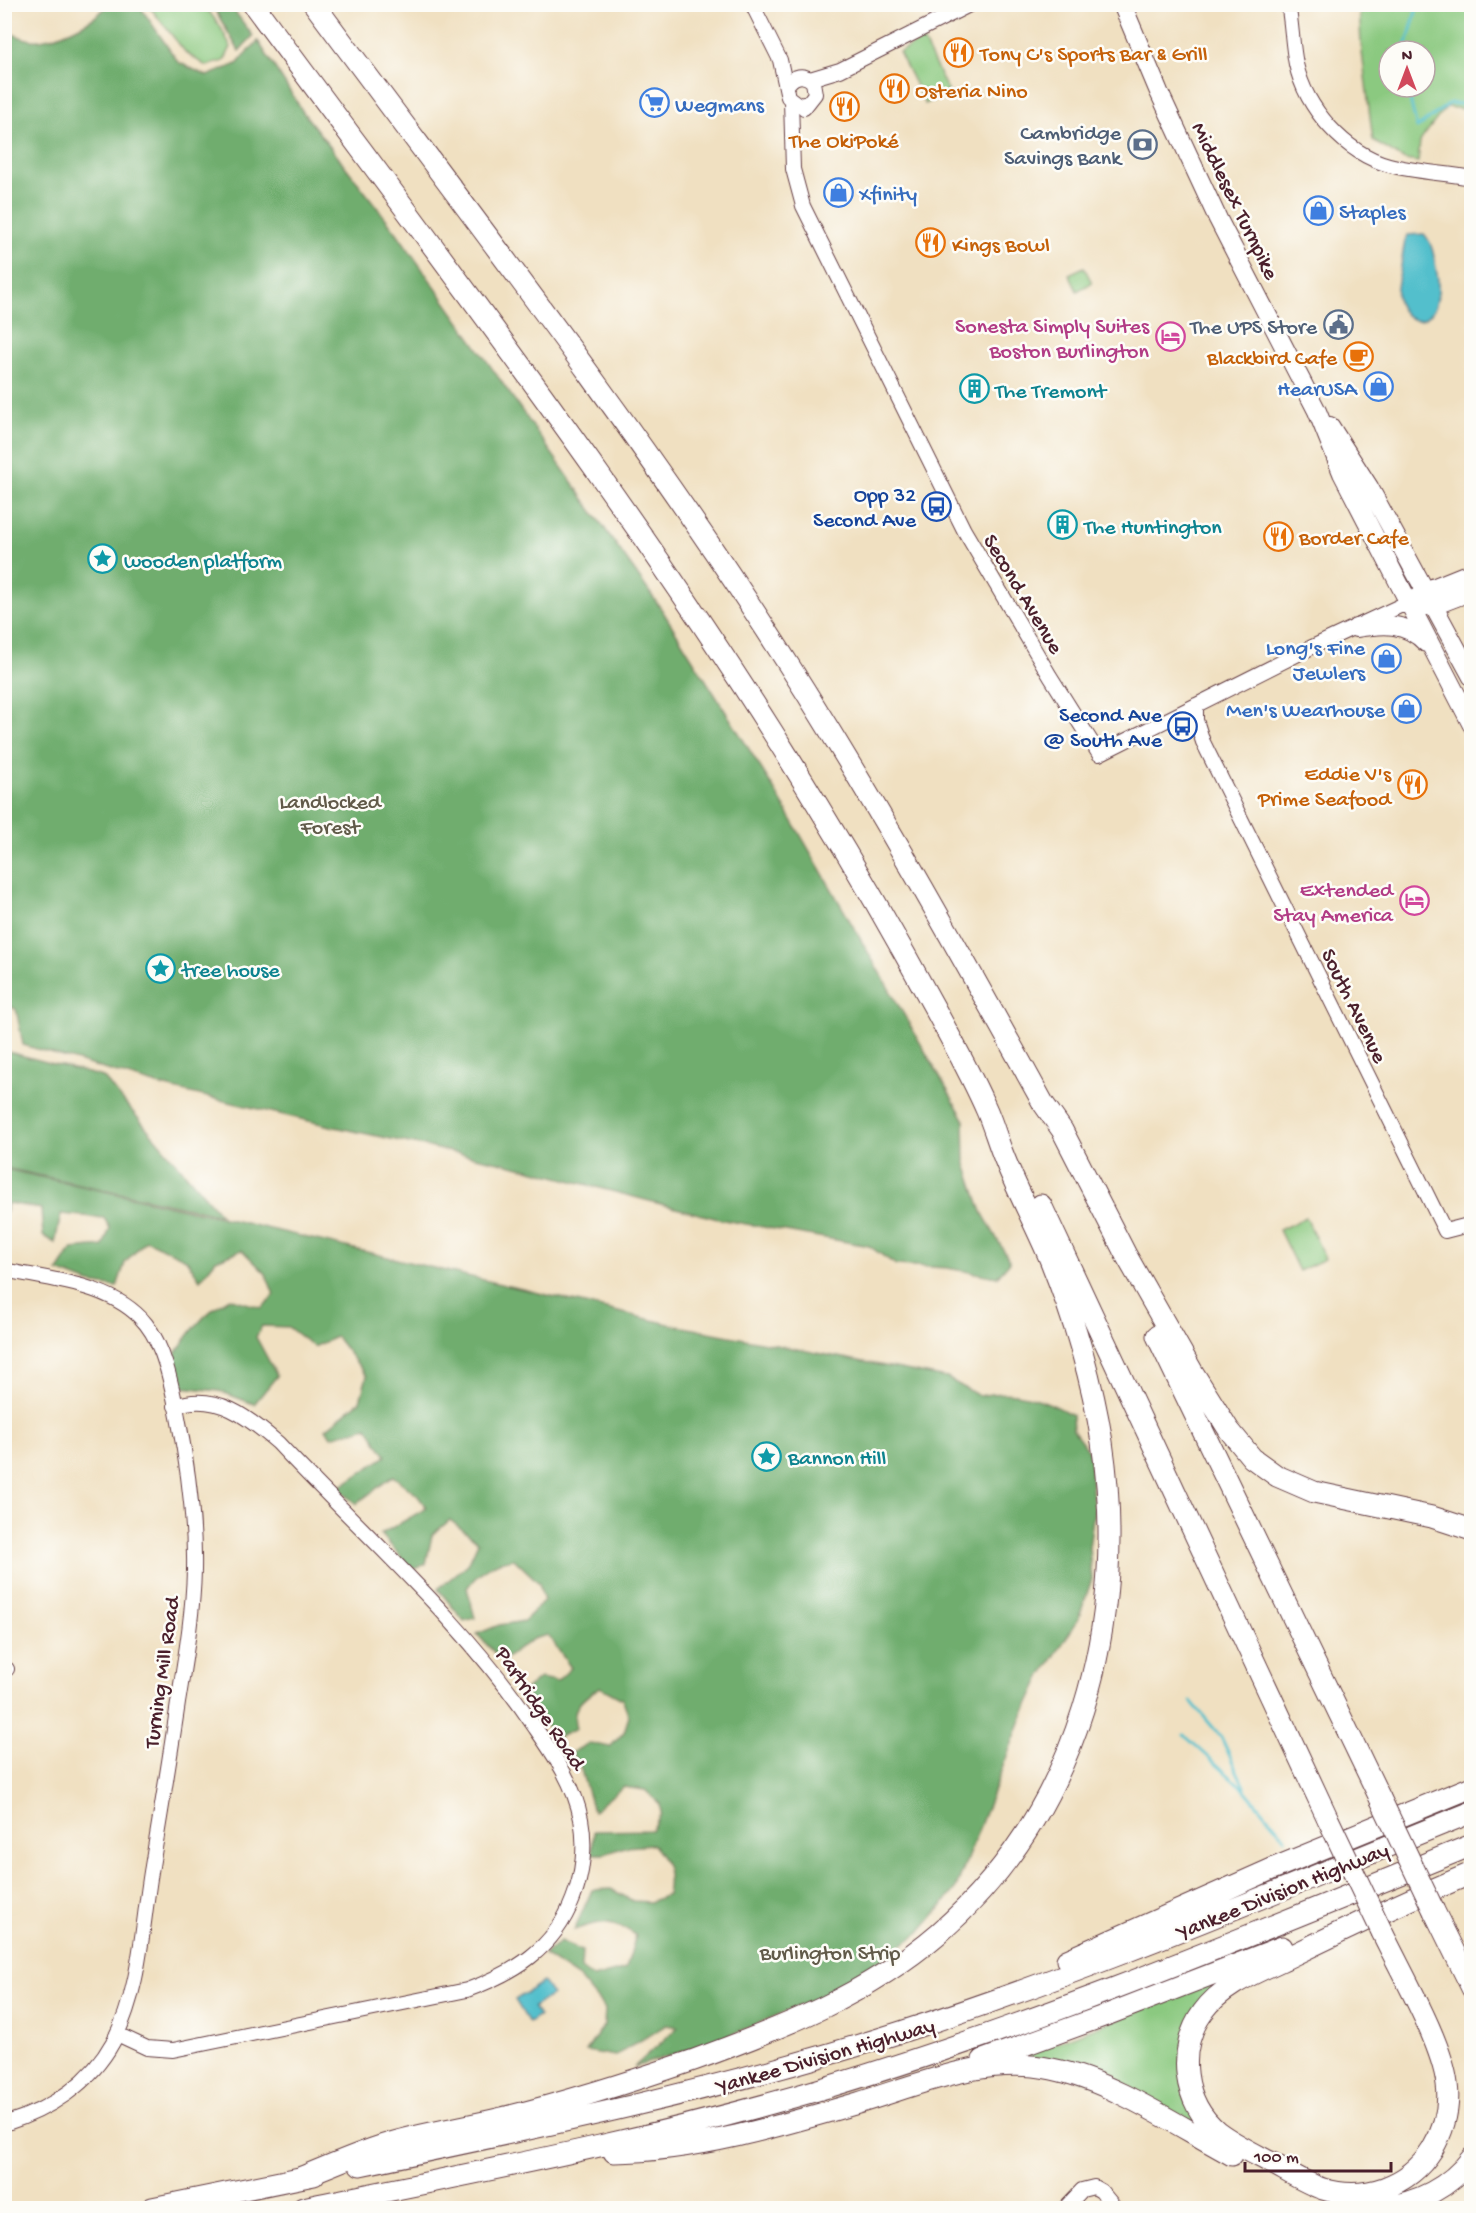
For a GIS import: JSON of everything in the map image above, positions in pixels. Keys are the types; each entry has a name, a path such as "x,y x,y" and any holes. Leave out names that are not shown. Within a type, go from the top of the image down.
{"highway":[{"path":"253,4 537,387 688,600 790,760 857,872 922,986 988,1112 1013,1150 1057,1238 1328,1819 1382,1932 1442,2060 1447,2083 1447,2108 1434,2145 1413,2172 1383,2188 1358,2194 1342,2193 1310,2183 1232,2141 1213,2127 1197,2106 1189,2087 1186,2066 1190,2039 1202,2013 1226,1989 1340,1931 1436,1888 1472,1874"},
{"path":"314,4 622,419 747,600 887,823 1043,1103 1062,1130 1126,1255 1192,1371 1229,1430 1252,1458 1277,1476 1303,1488 1432,1517 1472,1530"},
{"path":"1043,1103 1054,1134 1137,1296 1472,1988"},
{"path":"302,2177 387,2144 507,2117 643,2077 742,2042 828,2007 882,1976 939,1934 987,1884 1032,1823 1072,1744 1096,1667 1107,1589 1108,1500 1096,1411 1077,1332 1051,1263 1003,1155 988,1112"},
{"path":"968,2010 1070,1958 1140,1927 1472,1787"},
{"name":"Yankee Division Highway","path":"152,2208 684,2094 830,2054 968,2010 1160,1938 1472,1812"},
{"name":"Yankee Division Highway","path":"575,2152 796,2096 987,2036 1085,2000 1472,1845"},
{"path":"303,2208 575,2152 648,2151 745,2132 838,2109 950,2074 1410,1895 1436,1888"},
{"path":"950,2074 987,2067 1018,2065 1050,2068 1079,2076 1306,2195 1349,2208"},
{"path":"1380,2208 1410,2202 1435,2191 1472,2158"}],"main road":[{"name":"Middlesex Turnpike","path":"1122,4 1159,92 1218,219 1317,411 1342,473 1432,652 1472,725"},
{"name":"Middlesex Turnpike","path":"1317,411 1355,462 1472,677"},
{"path":"1429,599 1472,572"},
{"path":"1410,606 1429,599 1472,591"},
{"path":"1356,628 1392,625 1403,627 1423,640 1432,652"}],"street":[{"path":"752,4 780,60 787,93 791,100 799,105 808,103"},
{"path":"787,86 792,79 808,82 840,70 971,4"},
{"path":"1288,4 1299,76 1312,103 1334,130 1360,152 1389,165 1472,178"},
{"path":"780,60 808,82 813,98 791,134"},
{"name":"Second Avenue","path":"791,100 793,169 803,206 950,503 1002,596 1099,754 1400,606 1410,606"},
{"name":"South Avenue","path":"1196,705 1196,720 1203,742 1445,1231 1472,1224"},
{"name":"Turning Mill Road","path":"4,1270 88,1289 115,1299 133,1311 147,1326 155,1341 176,1406 190,1482 194,1568 192,1603 137,1964 117,2034 92,2070 66,2094 36,2112 4,2124"},
{"name":"Partridge Road","path":"117,2034 147,2048 173,2050 467,1990 505,1976 533,1958 559,1928 571,1905 581,1870 584,1843 581,1820 562,1768 511,1692 459,1629 278,1443 255,1423 222,1405 195,1402 176,1406"},
{"path":"1065,2208 1082,2190 1094,2187 1101,2191 1115,2208"}],"green space":[{"name":"Landlocked Forest","path":"107,5 139,5 178,62 207,76 237,64 258,41 303,112 397,233 662,610 774,789 964,1119 965,1161 982,1212 1010,1262 997,1277 947,1268 896,1265 869,1246 718,1219 508,1164 330,1126 161,1086 23,1045 16,1009 4,1005 5,31 32,40 51,38 84,24"},
{"path":"148,5 204,5 220,26 231,47 224,61 206,66 186,53"},
{"path":"212,5 230,5 253,36 239,51"},
{"path":"1359,5 1471,5 1471,110 1447,107 1420,142 1418,162 1405,160 1373,141 1361,44"},
{"path":"923,40 949,93 925,104 899,52"},
{"path":"1084,267 1092,283 1077,291 1069,274"},
{"path":"5,1051 103,1077 221,1215 5,1168"},
{"name":"Burlington Strip","path":"5,1169 220,1217 673,1325 947,1378 979,1396 1004,1393 1027,1396 1039,1399 1072,1415 1073,1430 1089,1451 1094,1511 1089,1548 1092,1579 1078,1620 1042,1675 1021,1720 955,1890 920,1932 867,1970 818,1998 717,2041 634,2067 678,2027 666,2025 615,2056 586,2051 604,2025 605,2009 579,1978 544,1955 560,1941 582,1951 581,1969 593,1978 626,1969 636,1935 620,1926 606,1923 592,1924 574,1930 592,1890 611,1889 633,1901 650,1902 667,1895 668,1887 667,1868 653,1845 625,1847 604,1854 592,1854 594,1831 651,1830 661,1814 660,1804 645,1790 623,1787 593,1811 579,1763 571,1753 589,1743 610,1747 624,1732 629,1716 622,1699 600,1687 583,1699 576,1709 576,1729 555,1739 524,1691 540,1678 557,1681 571,1668 548,1635 533,1639 502,1661 477,1634 499,1625 524,1621 544,1601 539,1583 514,1559 493,1565 477,1576 467,1588 475,1618 464,1621 438,1589 468,1564 478,1542 450,1520 432,1535 426,1564 412,1570 381,1534 427,1508 417,1495 393,1476 356,1504 338,1488 386,1456 367,1427 331,1437 326,1429 360,1401 367,1376 336,1337 314,1347 288,1327 262,1326 256,1337 277,1376 254,1404 219,1391 181,1387 172,1359 204,1317 230,1298 262,1308 274,1295 266,1274 242,1250 216,1260 200,1280 186,1259 146,1240 125,1263 117,1287 89,1283 58,1271 72,1249 103,1246 110,1228 104,1218 61,1214 55,1243 43,1236 41,1209 8,1203 5,1215"},
{"path":"1306,1217 1325,1259 1299,1271 1279,1230"},
{"path":"1252,1967 1188,2027 1209,2131 1026,2057 1026,2054"}],"water":[{"path":"1424,234 1433,254 1438,279 1438,297 1432,312 1421,320 1416,320 1410,318 1402,310 1397,298 1397,290 1407,235"},
{"path":"543,1982 552,1995 533,2007 539,2016 529,2023 515,2000"}],"waterway":[{"path":"1408,39 1418,4"},
{"path":"1410,99 1417,128 1450,103 1472,105"},
{"path":"1191,1701 1221,1737 1245,1788"},
{"path":"1184,1735 1244,1789 1285,1838"}],"place":[{"name":"Tony C's Sports Bar & Grill","path":"959,52"},
{"name":"Osteria Nino","path":"894,89"},
{"name":"Wegmans","path":"654,103"},
{"name":"The OkiPoké","path":"844,107"},
{"name":"Cambridge Savings Bank","path":"1142,144"},
{"name":"Xfinity","path":"838,192"},
{"name":"Staples","path":"1318,210"},
{"name":"Kings Bowl","path":"931,243"},
{"name":"The UPS Store","path":"1338,325"},
{"name":"Sonesta Simply Suites Boston Burlington","path":"1170,337"},
{"name":"Blackbird Cafe","path":"1358,356"},
{"name":"HearUSA","path":"1378,387"},
{"name":"The Tremont","path":"974,389"},
{"name":"Opp 32 Second Ave","path":"937,506"},
{"name":"The Huntington","path":"1063,525"},
{"name":"Border Cafe","path":"1278,536"},
{"name":"wooden platform","path":"103,559"},
{"name":"Long's Fine Jewlers","path":"1386,659"},
{"name":"Men's Wearhouse","path":"1406,708"},
{"name":"Second Ave @ South Ave","path":"1183,726"},
{"name":"Eddie V's Prime Seafood","path":"1412,785"},
{"name":"Extended Stay America","path":"1414,901"},
{"name":"tree house","path":"161,968"},
{"name":"Bannon Hill","path":"767,1456"}]}
